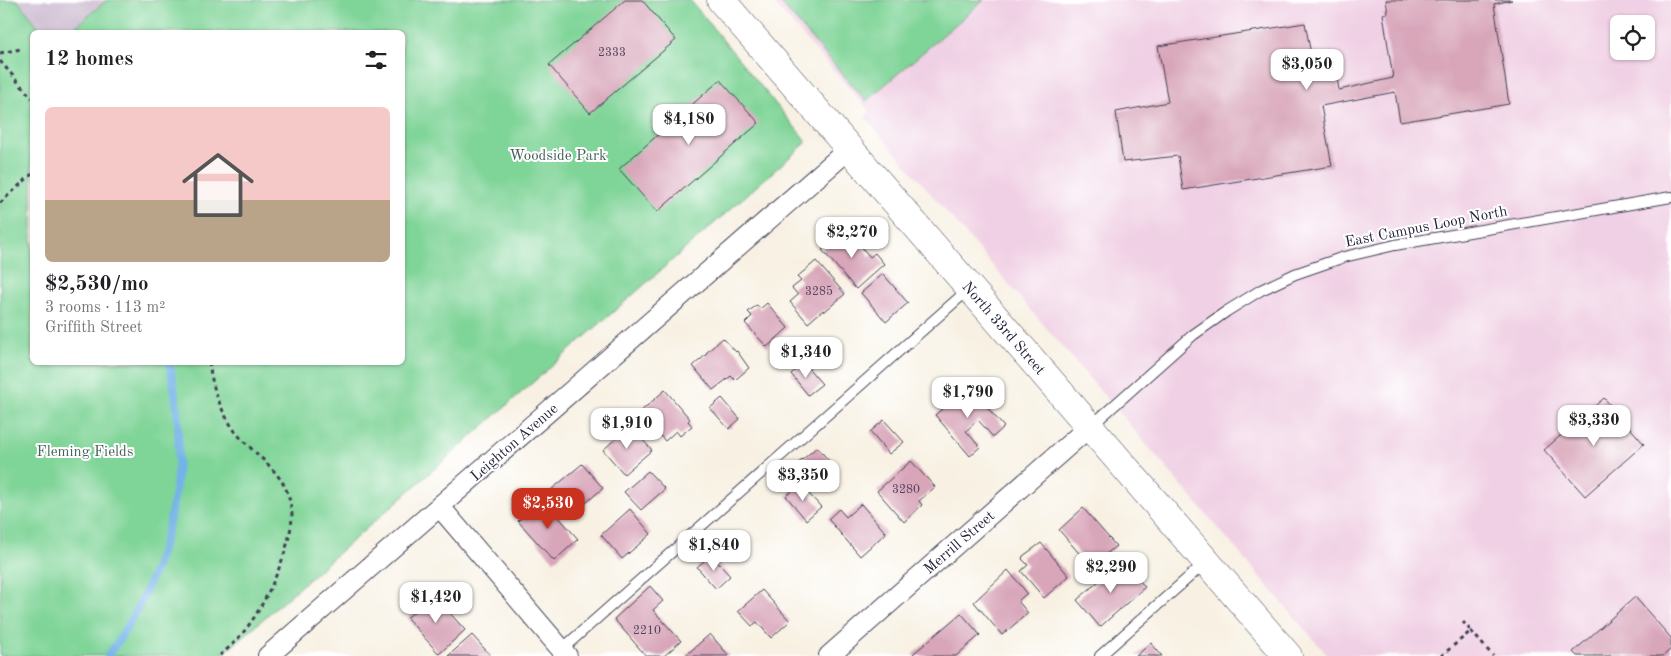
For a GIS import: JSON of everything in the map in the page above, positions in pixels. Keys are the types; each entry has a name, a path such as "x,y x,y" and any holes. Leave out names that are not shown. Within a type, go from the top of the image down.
{"main road":[{"name":"North 33rd Street","path":"721,0 1288,656"}],"street":[{"name":"Leighton Avenue","path":"268,656 849,149"},
{"name":"Merrill Street","path":"830,656 1089,427"},
{"path":"440,507 564,653"}],"lane":[{"name":"East Campus Loop North","path":"1089,427 1193,335 1253,296 1295,274 1344,257 1394,245 1671,197"},
{"path":"564,653 970,289"},
{"path":"1100,656 1206,562"}],"path":[{"path":"0,53 21,49"},
{"path":"0,61 30,96"},
{"path":"0,203 30,176"},
{"path":"210,365 214,386 227,418 240,437 260,455 285,488 292,516 290,532 281,562 262,603 241,636 219,656"},
{"path":"1463,622 1493,656"},
{"path":"1441,656 1471,631"}],"shaded area":[{"path":"17,0 107,0 71,30 41,30"},
{"path":"771,0 1671,0 1671,656 1328,656 865,117 870,112"}],"green space":[{"name":"Woodside Park","path":"0,0 17,0 41,30 30,30 30,365 405,365 405,30 71,30 107,0 690,0 807,142 221,656 0,656"},
{"path":"778,0 984,0 866,101"}],"building":[{"path":"625,0 642,0 676,40 590,113 549,65"},
{"path":"1386,0 1512,0 1494,4 1509,104 1400,122 1395,92 1321,106 1332,166 1183,190 1178,156 1123,162 1116,112 1168,102 1158,46 1305,23 1315,75 1336,72 1339,90 1393,78 1383,14 1388,13"},
{"path":"720,80 759,123 657,212 619,169"},
{"path":"846,229 870,257 875,253 884,264 856,289 822,250"},
{"path":"816,261 845,294 808,323 790,302 798,295 792,288 801,281 797,277"},
{"path":"883,274 908,303 886,322 861,293"},
{"path":"767,303 788,328 767,347 745,323 752,316 748,312 757,305 760,309"},
{"path":"723,338 737,351 749,368 735,380 731,376 713,390 693,366"},
{"path":"804,363 822,384 808,395 791,374"},
{"path":"969,386 1004,427 993,437 978,420 966,431 980,447 970,456 935,415"},
{"path":"665,390 690,419 688,421 692,426 680,436 676,431 665,441 640,412"},
{"path":"722,398 740,419 729,429 710,408"},
{"path":"1604,398 1644,444 1585,496 1544,450"},
{"path":"884,420 904,442 889,454 870,432"},
{"path":"630,426 652,450 624,474 603,450"},
{"path":"817,447 830,462 808,481 795,466"},
{"path":"911,461 935,487 919,501 922,505 904,522 877,491"},
{"path":"582,464 603,488 572,515 551,490"},
{"path":"648,471 665,489 641,510 624,492"},
{"path":"800,484 821,507 806,520 786,496"},
{"path":"543,499 578,539 554,561 518,521"},
{"path":"861,504 886,533 860,556 828,519 839,509 846,517"},
{"path":"1083,508 1116,546 1091,567 1059,530"},
{"path":"630,509 651,534 622,559 601,535"},
{"path":"1041,543 1069,576 1044,598 1021,571 1028,565 1022,559 1023,556"},
{"path":"711,555 730,576 716,589 697,567"},
{"path":"1122,561 1145,587 1100,627 1077,600"},
{"path":"1008,570 1027,593 1018,601 1028,613 1002,635 974,602"},
{"path":"650,586 663,601 653,610 681,641 664,656 646,656 614,619"},
{"path":"762,590 790,621 771,638 757,622 752,626 738,611"},
{"path":"436,592 442,598 439,601 465,630 439,654 407,618"},
{"path":"1635,597 1671,638 1671,649 1663,656 1577,656 1573,652"},
{"path":"961,613 980,635 956,656 914,656 913,654"},
{"path":"710,634 729,656 685,656"},
{"path":"472,635 491,656 448,656"},
{"path":"1151,643 1162,656 1136,656"}],"waterway":[{"path":"108,656 129,623 147,589 161,553 171,516 177,478 179,440 176,401 170,365"}],"park label":[{"name":"Fleming Fields","path":"85,451"}]}
